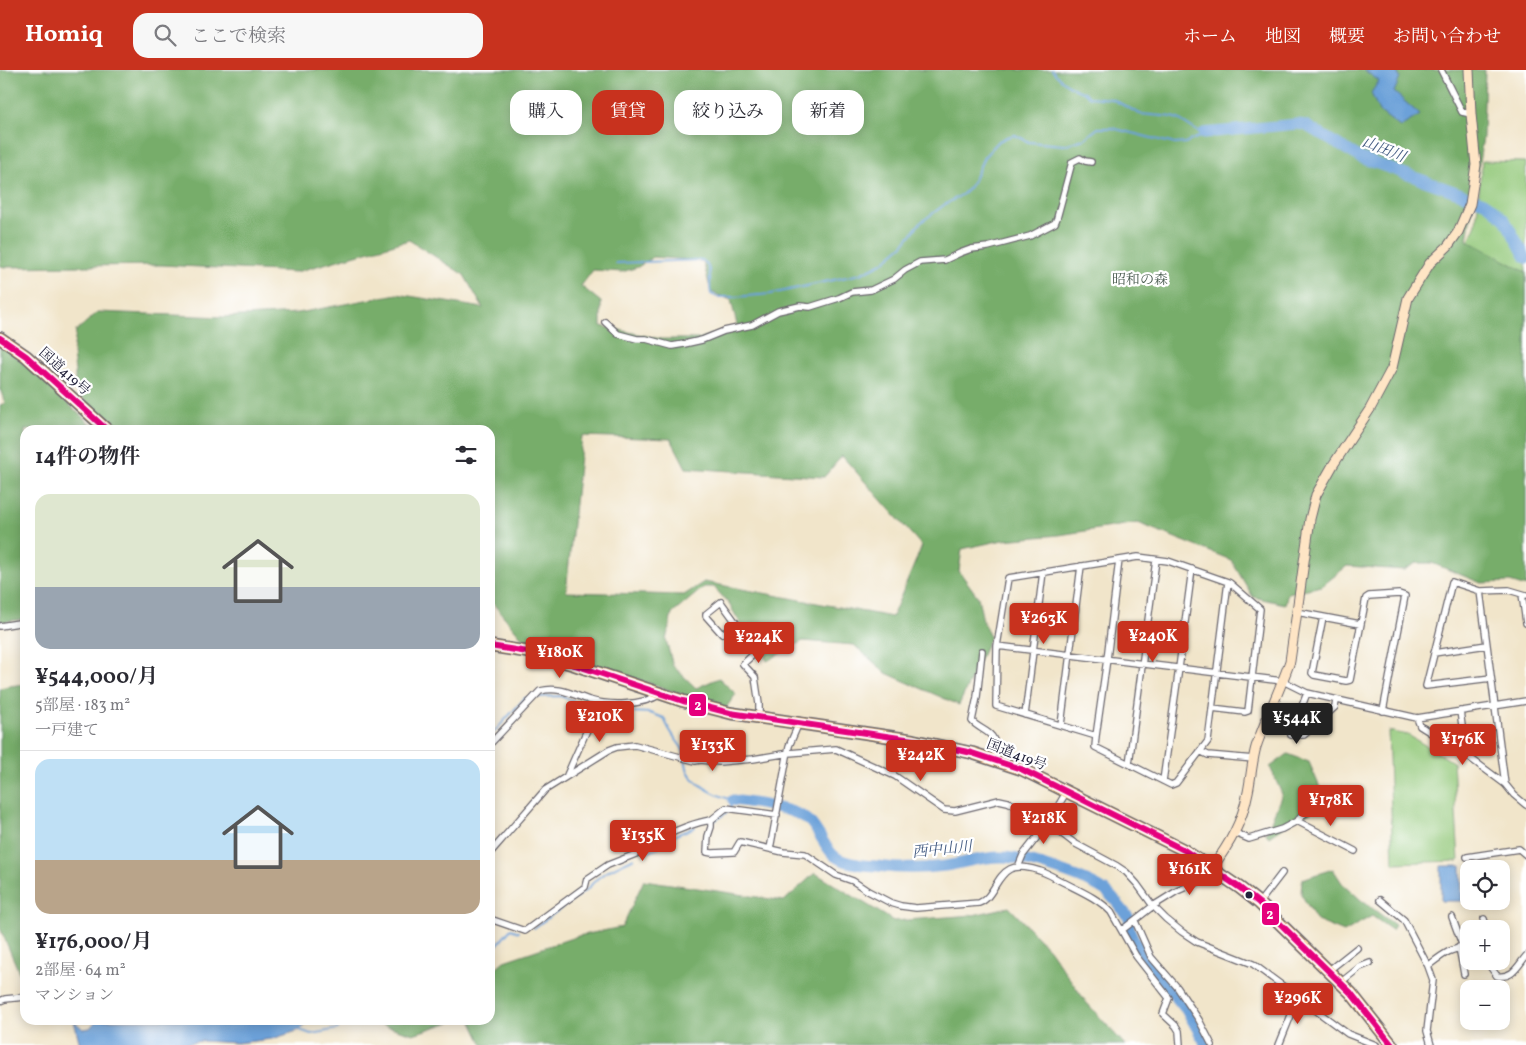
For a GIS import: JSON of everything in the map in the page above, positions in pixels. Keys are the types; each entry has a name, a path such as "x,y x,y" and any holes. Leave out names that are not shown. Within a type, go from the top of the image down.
{"highway":[{"name":"国道419号","path":"0,338 26,356 102,425"},
{"name":"国道419号","path":"495,647 534,653 661,694 730,713 913,740 972,753 1021,769 1184,850 1212,868 1259,904 1328,971 1350,993 1392,1045"}],"street":[{"path":"1441,70 1462,112 1471,114"},
{"path":"1122,930 1153,906 1177,891 1200,881 1212,868 1240,824 1248,795 1256,748 1290,661 1316,495 1333,465 1370,409 1392,368 1408,298 1430,263 1448,246 1458,232 1470,204 1476,165 1469,70"},
{"path":"605,322 618,334 672,346 702,340 724,331 752,325 778,311 800,306 810,307 840,298 852,292 871,290 894,279 905,270 920,262 946,260 960,252 1030,236 1047,228 1055,223 1072,162 1080,158 1091,162"},
{"path":"1096,736 996,706 997,646 1008,578 1138,557 1168,561 1228,582 1260,609 1248,711 1212,708"},
{"path":"1119,560 1095,747 1171,785 1176,783 1208,741 1215,673 1228,582"},
{"path":"1129,764 1156,560"},
{"path":"1061,725 1081,566"},
{"path":"1163,781 1192,570"},
{"path":"1025,715 1043,572"},
{"path":"1491,678 1426,686 1452,582 1480,591 1509,590 1524,594 1526,623"},
{"path":"1480,591 1505,784"},
{"path":"1323,617 1312,673 1346,681 1350,680 1366,598 1369,596 1399,594 1405,596 1383,711"},
{"path":"738,624 722,634 706,614 721,602 746,632 757,651 743,664 755,676 759,704 758,717"},
{"path":"1297,612 1360,624"},
{"path":"0,626 20,623"},
{"path":"1434,653 1487,645"},
{"path":"997,646 1283,681 1307,693 1417,718 1526,701"},
{"path":"982,651 977,697 972,721 976,726 992,736 994,740 995,761"},
{"path":"495,738 540,691 557,689 599,703 615,704 632,703 654,698 661,694"},
{"path":"1307,693 1291,735 1304,736 1335,707 1336,701"},
{"path":"567,776 599,703"},
{"path":"1460,711 1466,755"},
{"path":"1417,718 1420,726 1466,755 1505,784 1514,796 1526,805"},
{"path":"770,849 790,746 799,723"},
{"path":"495,847 545,790 609,750 629,745 641,746 695,762 701,760 719,762 836,749 896,776 944,810 955,811 999,800 1008,802 1048,823 1074,843 1126,872 1153,906 1172,925 1212,948 1253,964 1348,1034 1376,1045"},
{"path":"1200,751 1208,754 1254,759"},
{"path":"711,820 707,852 734,852 740,842 783,852 805,854 836,875 853,881 891,903 901,906 916,908 979,903 984,901 1001,876 1018,865 1023,855 1048,823 1067,791"},
{"path":"1235,832 1249,838 1282,829 1297,821 1313,807"},
{"path":"495,922 525,931 585,887 587,879 608,865 651,848 661,838 703,821 711,820 726,808 777,814"},
{"path":"1297,821 1355,851"},
{"path":"1467,857 1519,849 1526,855"},
{"path":"1018,865 1041,871 1089,896 1111,912 1136,956 1169,998 1164,1014 1179,1031 1180,1045"},
{"path":"1259,904 1282,873"},
{"path":"1380,900 1404,920 1428,966 1433,980 1427,1031 1431,1045"},
{"path":"1452,917 1460,937"},
{"path":"1134,921 1151,957 1177,987 1199,1020 1212,1045"},
{"path":"1328,971 1357,948"},
{"path":"1428,966 1446,953 1460,948"},
{"path":"1493,970 1497,976 1504,977 1510,975 1526,956"},
{"path":"1340,983 1360,967 1370,963"},
{"path":"0,1001 5,998 20,997"},
{"path":"1279,1045 1298,998"}],"green space":[{"name":"昭和の森","path":"0,70 1485,70 1483,137 1467,240 1526,272 1526,587 1510,582 1481,583 1432,563 1416,563 1404,570 1347,566 1322,586 1288,593 1285,604 1253,597 1231,560 1138,523 1059,535 1003,540 962,549 959,571 978,597 983,621 990,637 959,705 886,673 854,645 803,641 767,661 751,630 742,626 729,604 714,587 704,587 672,614 666,640 673,666 696,688 719,678 736,694 725,709 567,655 527,644 495,606 495,425 105,425 75,389 73,353 76,331 98,312 224,317 298,313 397,294 483,308 464,275 409,240 296,272 161,265 0,266","holes":["653,257 703,261 711,292 731,300 737,325 699,339 661,339 601,326 601,302 581,286 593,270 622,272 638,267","582,436 671,439 686,468 824,477 842,456 922,546 892,617 704,582 684,595 566,592"]},
{"path":"1482,161 1526,162 1526,384 1436,316 1476,224"},
{"path":"0,346 12,353 91,425 20,425 20,620 0,622 0,405 5,403 0,389"},
{"path":"20,685 20,974 0,928 0,688"},
{"path":"1388,731 1408,735 1453,762 1459,861 1393,863"},
{"path":"1288,754 1309,762 1321,790 1311,812 1291,821 1269,837 1266,834 1282,794 1270,767"},
{"path":"1333,869 1342,883 1361,900 1395,925 1392,930 1372,916 1344,932 1317,921 1301,894 1302,879"},
{"path":"815,873 894,921 973,915 1009,907 1049,949 1086,1002 1125,1045 483,1045 473,1025 495,1025 495,969 504,961 578,936 622,927 644,880 784,901"},
{"path":"383,1025 441,1025 413,1034"}],"water":[{"path":"1364,70 1396,70 1400,78 1394,92 1420,115 1400,127 1379,111 1371,93 1379,81"},
{"path":"1441,866 1460,866 1460,901 1441,901"},
{"path":"75,1025 78,1025 83,1029 90,1028 93,1025 305,1025 300,1030 272,1039 237,1043 201,1041 179,1045 81,1045"}],"waterway":[{"path":"1052,70 1067,84 1076,90 1085,92 1089,97 1112,99 1140,114 1173,117 1204,133"},
{"name":"山田川","path":"1204,133 1297,124 1305,125 1361,158 1484,202 1505,220 1526,258"},
{"path":"616,263 702,260 708,267 711,294 718,297 771,294 860,274 882,263 903,245 920,223 969,188 984,157 999,141 1007,137 1015,135 1029,142 1064,145 1084,139 1098,128 1112,128 1175,144 1185,143 1204,133"},
{"path":"537,697 560,696 583,705 596,706"},
{"path":"495,731 525,698 530,698"},
{"path":"600,706 631,712 650,713 664,718 682,748 691,776 701,786 733,800 730,810 713,822"},
{"name":"西中山川","path":"733,800 784,809 803,816 809,821 833,854 841,860 849,862 894,868 919,868 1001,857 1040,864 1099,887 1117,902 1130,919 1129,929 1136,943 1156,973 1187,1011 1205,1045"},
{"path":"645,853 657,849 664,840 695,827"},
{"path":"534,928 589,888 603,874 634,858"},
{"path":"495,947 511,929 519,932"},
{"path":"300,1030 311,1034 338,1029 338,1025"}],"transit line":[{"name":"2","path":"0,338 26,356 102,425"},
{"name":"2","path":"495,647 534,653 683,701 730,713 913,740 972,753 1021,769 1184,850 1240,888 1259,903 1351,993 1392,1045"}]}
